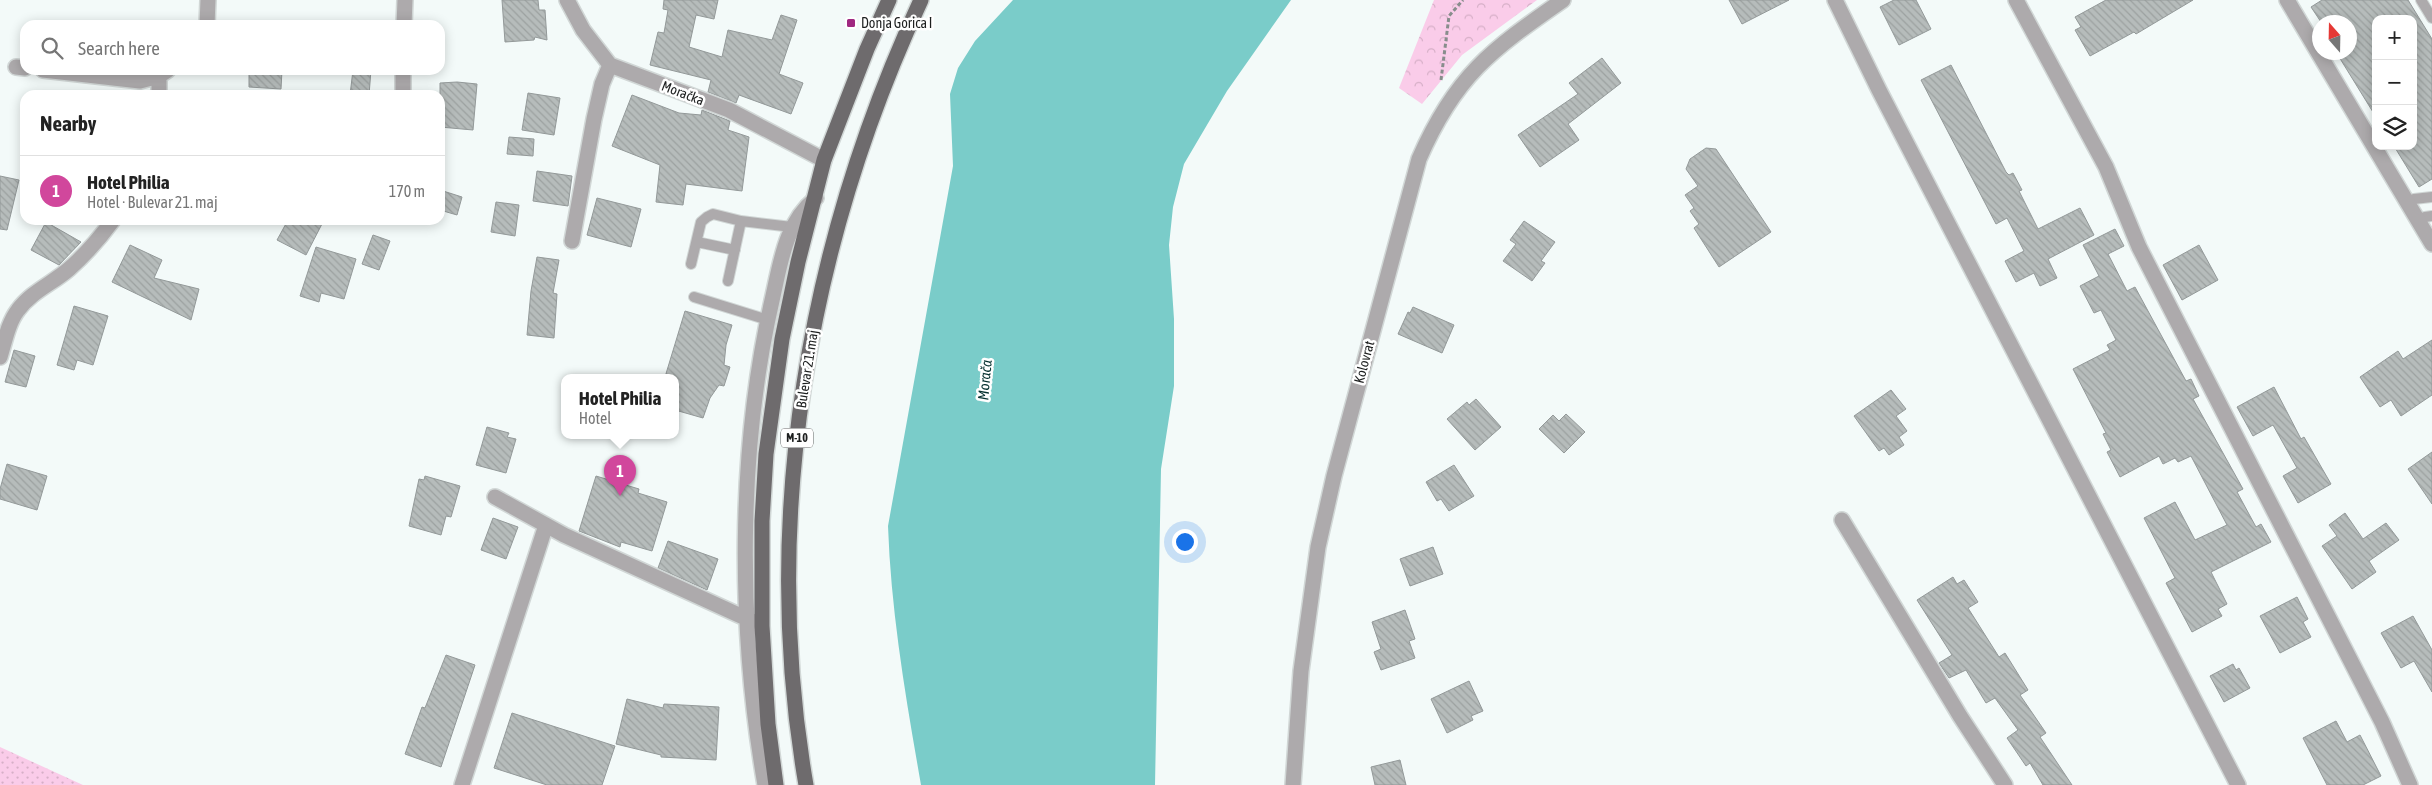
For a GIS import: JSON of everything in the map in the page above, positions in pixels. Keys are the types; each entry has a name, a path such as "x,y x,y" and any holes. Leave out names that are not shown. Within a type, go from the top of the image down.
{"main road":[{"name":"Bulevar 21. maj","path":"776,785 768,724 762,626 762,521 766,454 782,339 798,262 816,198 824,160 866,49 889,0"},
{"name":"Bulevar 21. maj","path":"806,785 796,706 790,617 792,500 802,396 814,323 844,201 877,100 921,0"}],"street":[{"path":"207,20 208,0"},
{"path":"404,0 404,20"},
{"path":"567,0 583,30 610,65 602,84 594,119 572,241"},
{"name":"Kolovrat","path":"1293,785 1309,603 1332,484 1419,159 1444,108 1467,77 1485,58 1511,36 1563,0"},
{"path":"1835,0 1879,90 2238,785"},
{"path":"2016,0 2106,167 2139,248 2382,722 2410,785"},
{"path":"2287,0 2408,203 2425,219 2432,244"},
{"name":"Moračka","path":"610,65 729,110 824,160"},
{"path":"87,75 140,81 158,75"},
{"path":"160,90 164,75"},
{"path":"403,90 404,75"},
{"path":"765,785 760,756 747,618 749,467 757,384 768,320 792,227 804,207 816,198"},
{"path":"0,357 7,332 18,310 35,294 68,270 97,242 109,225"},
{"path":"495,497 546,525 762,626"},
{"path":"1842,520 1960,716 2005,785"},
{"path":"462,785 546,525"}],"lane":[{"path":"2421,0 2432,18"},
{"path":"2408,203 2432,197"},
{"path":"692,264 702,222 714,214 742,221 792,227"},
{"path":"728,281 742,221"},
{"path":"697,242 735,250"},
{"path":"694,297 768,320"}],"path":[{"path":"1444,108 1441,81 1449,16 1463,0"}],"green space":[{"path":"1434,0 1537,0 1462,55 1422,104 1399,88"},
{"path":"0,747 83,785 0,785"}],"water":[{"name":"Morača","path":"1013,0 1291,0 1227,91 1184,164 1173,207 1169,245 1174,319 1174,386 1161,469 1155,785 921,785 896,624 888,526 953,166 950,94 958,68 975,41"}],"building":[{"path":"502,0 538,0 539,10 545,10 547,40 535,37 534,40 505,42"},
{"path":"664,0 718,0 714,19 696,15 689,47 722,57 728,30 772,40 781,15 797,20 779,74 803,83 791,114 739,95 736,103 708,92 711,80 650,65 658,32 664,33 668,10 663,9"},
{"path":"1729,0 1789,0 1742,24"},
{"path":"1894,0 1916,0 1931,29 1899,45 1880,7"},
{"path":"2106,0 2193,0 2136,34 2134,32 2090,56 2075,30 2081,27 2075,17"},
{"path":"2322,0 2408,0 2432,39 2432,179 2419,187 2396,150 2417,150 2417,15 2372,15 2372,110 2341,60 2357,60 2357,15 2316,15 2311,7"},
{"path":"1602,58 1621,83 1568,124 1579,140 1540,167 1518,135 1578,94 1569,83"},
{"path":"1951,65 2006,172 2009,175 2013,173 2022,190 2019,191 2038,229 2080,208 2094,235 2048,259 2057,278 2040,286 2034,273 2016,282 2005,261 2024,251 2007,218 1996,224 1921,80"},
{"path":"249,75 282,75 281,89 249,87"},
{"path":"352,75 371,75 369,90 351,90"},
{"path":"440,83 477,84 473,130 445,127 445,90 440,90"},
{"path":"528,93 560,98 554,135 522,130"},
{"path":"632,95 679,113 701,115 702,110 730,121 728,130 749,137 742,191 686,184 683,205 656,202 660,165 612,146"},
{"path":"509,137 534,139 533,156 507,154"},
{"path":"1706,148 1716,149 1771,232 1719,267 1694,228 1699,224 1690,211 1694,208 1685,195 1698,186 1686,169 1690,159"},
{"path":"537,171 572,176 568,206 533,201"},
{"path":"0,176 19,180 7,230 0,229"},
{"path":"445,192 462,197 457,215 445,211"},
{"path":"597,198 641,209 631,247 587,235"},
{"path":"496,202 519,205 515,236 491,232"},
{"path":"1524,221 1555,242 1541,261 1545,263 1532,281 1503,261 1516,244 1510,240"},
{"path":"44,225 51,225 81,242 59,265 31,250"},
{"path":"285,225 321,225 306,255 277,240"},
{"path":"2115,229 2124,246 2108,254 2127,291 2135,287 2186,381 2191,379 2199,396 2193,399 2243,489 2237,492 2256,527 2261,524 2271,542 2211,572 2227,604 2218,609 2222,616 2192,632 2166,583 2175,578 2144,518 2175,502 2195,540 2227,525 2191,456 2178,462 2175,458 2163,464 2159,456 2120,477 2107,452 2111,450 2103,434 2106,433 2073,369 2110,350 2107,345 2116,340 2101,310 2094,313 2080,286 2099,276 2083,245"},
{"path":"373,235 390,241 379,270 362,264"},
{"path":"130,245 162,260 154,278 199,289 191,320 112,282"},
{"path":"2199,245 2218,280 2182,300 2163,265"},
{"path":"316,247 356,259 344,299 321,293 319,302 300,296"},
{"path":"537,257 559,260 553,293 557,294 554,338 527,335 531,291"},
{"path":"74,306 108,316 93,365 77,360 74,370 57,365"},
{"path":"1413,307 1454,325 1442,353 1398,334 1408,312 1410,313"},
{"path":"685,311 732,325 726,345 724,365 730,367 724,386 719,385 710,398 703,418 679,411 679,374 666,374"},
{"path":"2432,340 2432,395 2401,416 2391,400 2380,407 2360,377 2398,351 2403,359"},
{"path":"14,350 35,356 26,387 5,382"},
{"path":"2274,387 2301,439 2304,437 2331,484 2298,503 2283,476 2297,468 2273,425 2253,436 2237,407"},
{"path":"1891,390 1906,409 1896,416 1907,431 1899,437 1904,445 1889,455 1884,448 1879,451 1854,416"},
{"path":"1476,399 1501,427 1475,450 1447,419 1467,402 1469,405"},
{"path":"1566,414 1585,432 1564,453 1539,429 1553,415 1559,421"},
{"path":"487,427 509,433 507,437 516,439 506,473 476,465"},
{"path":"2432,452 2432,504 2408,469"},
{"path":"7,464 47,476 37,510 0,499 0,489"},
{"path":"1454,465 1474,496 1449,511 1441,499 1437,501 1426,482"},
{"path":"425,476 460,486 451,517 446,516 441,535 409,526 419,479 424,480"},
{"path":"596,476 639,489 638,493 667,502 652,551 621,542 620,547 579,531"},
{"path":"2345,513 2363,539 2386,523 2399,540 2369,561 2376,572 2352,589 2322,546 2337,536 2329,525"},
{"path":"493,518 518,527 506,559 481,550"},
{"path":"668,541 718,559 707,590 658,568"},
{"path":"1433,547 1443,574 1410,586 1400,559"},
{"path":"1953,577 1957,584 1964,580 1978,602 1968,608 1999,657 2005,653 2028,690 2020,695 2046,733 2040,737 2072,785 2043,785 2030,763 2026,766 2007,738 2018,730 1995,698 1986,703 1966,670 1949,678 1939,663 1952,655 1917,600"},
{"path":"2297,597 2308,619 2303,622 2311,637 2280,653 2260,616"},
{"path":"1405,610 1415,639 1409,641 1415,658 1381,670 1374,652 1381,649 1372,622"},
{"path":"2413,616 2432,650 2432,692 2414,661 2401,668 2381,633"},
{"path":"446,655 475,665 441,767 405,754 422,707 425,708"},
{"path":"2233,664 2236,670 2239,668 2250,688 2224,702 2210,676"},
{"path":"1469,681 1483,711 1471,716 1473,720 1447,733 1431,699"},
{"path":"627,699 663,708 664,704 719,707 716,760 661,757 661,755 616,744"},
{"path":"512,713 615,746 602,785 547,785 494,768"},
{"path":"2336,721 2347,742 2360,735 2381,776 2363,785 2327,785 2303,738"},
{"path":"1400,760 1406,785 1375,785 1371,767"}],"place":[{"name":"Donja Gorica I","path":"851,23"},
{"name":"Hotel Philia","path":"620,496"}]}
